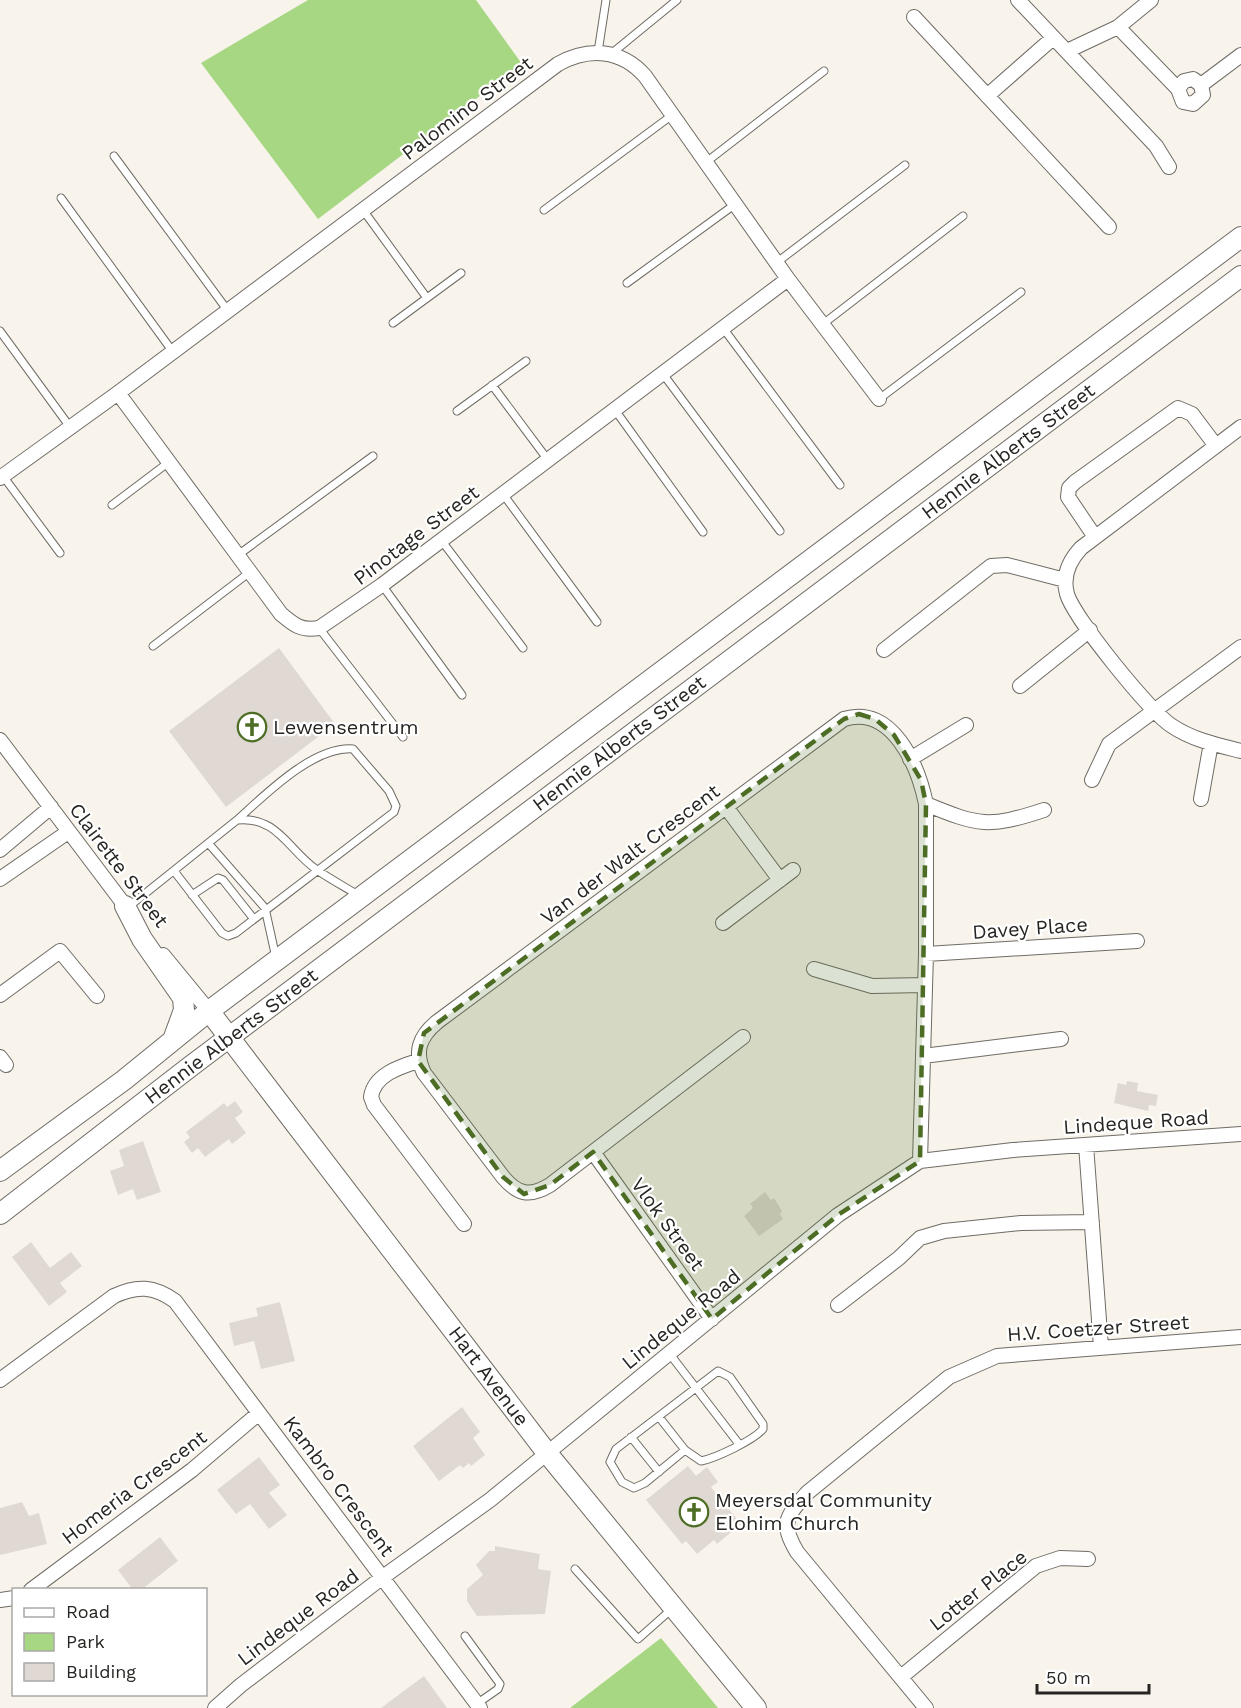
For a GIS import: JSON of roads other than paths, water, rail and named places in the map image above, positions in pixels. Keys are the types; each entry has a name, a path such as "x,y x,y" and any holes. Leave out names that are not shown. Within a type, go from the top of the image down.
{"street":[{"path":"1018,0 1156,147 1169,167"},
{"path":"1067,51 1118,27 1147,2"},
{"path":"914,16 1108,227"},
{"path":"1118,27 1178,89 1183,102 1193,104 1203,95 1201,85"},
{"path":"987,96 1053,38"},
{"path":"605,53 640,70 776,263 879,399"},
{"name":"Palomino Street","path":"1,477 118,393 558,64 574,56 605,53"},
{"path":"1201,85 1241,55"},
{"path":"1178,89 1188,79 1201,85"},
{"name":"Hennie Alberts Street","path":"0,1171 172,1043 209,1011 1241,237"},
{"name":"Hennie Alberts Street","path":"0,1214 1241,276"},
{"name":"Pinotage Street","path":"319,628 382,585 788,279"},
{"path":"118,393 281,614 296,627 306,630 319,628"},
{"path":"1095,537 1068,496 1069,489 1075,482 1178,408 1192,414 1216,446"},
{"path":"1241,428 1095,537 1073,557 1065,580 1070,602 1140,698 1178,730 1211,743 1241,751"},
{"path":"884,650 990,566 1007,565 1065,580"},
{"path":"1020,686 1090,630"},
{"path":"1092,780 1109,744 1241,647"},
{"name":"Van der Walt Crescent","path":"418,1061 418,1047 424,1033 437,1022 844,719 860,714 875,718 885,725 910,759 921,780 926,804 926,954 920,1161"},
{"path":"910,759 966,725"},
{"name":"Clairette Street","path":"0,740 125,907 209,1011"},
{"path":"1201,799 1211,743"},
{"path":"926,804 966,821 982,824 1009,821 1044,810"},
{"path":"0,850 51,807"},
{"path":"726,807 780,880"},
{"path":"0,879 68,832"},
{"path":"723,923 793,870"},
{"path":"125,907 140,937 183,998 184,1010 172,1043"},
{"name":"Davey Place","path":"926,954 1137,941"},
{"path":"0,995 60,951 97,996"},
{"path":"814,969 872,986 925,986"},
{"name":"Hart Avenue","path":"209,1011 547,1453 756,1708"},
{"path":"464,1224 371,1097 376,1083 391,1071 418,1061 424,1074 512,1188 524,1194 537,1193 743,1037"},
{"path":"923,1056 1060,1039"},
{"name":"Lindeque Road","path":"215,1708 383,1577 490,1500 838,1215 920,1161 957,1155 1241,1134"},
{"path":"1086,1145 1101,1347"},
{"name":"Vlok Street","path":"593,1152 712,1319"},
{"path":"838,1305 899,1258 920,1238 944,1231 1021,1223 1092,1222"},
{"name":"Kambro Crescent","path":"0,1380 114,1296 137,1288 162,1292 175,1301 204,1336 479,1706"},
{"name":"H.V. Coetzer Street","path":"926,1708 797,1552 787,1536 785,1524 791,1511 807,1493 949,1377 997,1356 1241,1337"},
{"name":"Homeria Crescent","path":"34,1588 192,1470 259,1413"},
{"name":"Lotter Place","path":"901,1677 1036,1566 1060,1558 1088,1559"}],"lane":[{"path":"605,53 606,0"},
{"path":"605,53 677,0"},
{"path":"705,163 824,71"},
{"path":"544,210 671,116"},
{"path":"114,156 228,311"},
{"path":"776,263 905,165"},
{"path":"61,198 173,352"},
{"path":"627,283 734,205"},
{"path":"363,210 427,298"},
{"path":"823,324 963,216"},
{"path":"393,323 460,273"},
{"path":"879,399 1021,292"},
{"path":"723,328 840,485"},
{"path":"0,331 70,427"},
{"path":"457,411 526,361"},
{"path":"663,374 780,531"},
{"path":"492,385 548,460"},
{"path":"615,410 703,532"},
{"path":"238,555 373,456"},
{"path":"112,505 169,462"},
{"path":"1,477 60,553"},
{"path":"502,494 597,622"},
{"path":"441,540 523,648"},
{"path":"153,646 250,572"},
{"path":"382,585 462,695"},
{"path":"319,628 403,737"},
{"path":"125,907 209,844 277,785 315,759 338,749 353,749 389,791 396,806 394,812 228,936 222,933 174,871"},
{"path":"237,820 251,818 278,830 316,870 363,897"},
{"path":"209,844 265,908 277,962"},
{"path":"192,895 211,879 218,878 223,880 253,918"},
{"path":"669,1353 740,1444"},
{"path":"659,1417 685,1450 696,1460 701,1461 722,1454 762,1432 763,1424 730,1377 718,1371 695,1387 610,1456 612,1469 628,1486 634,1488 659,1472 685,1450"},
{"path":"632,1437 659,1472"},
{"path":"575,1569 638,1639 674,1608"},
{"path":"465,1636 500,1684 498,1689 479,1706"}],"place":[{"name":"Lewensentrum","path":"252,727"},
{"name":"Meyersdal Community Elohim Church","path":"694,1512"}]}
